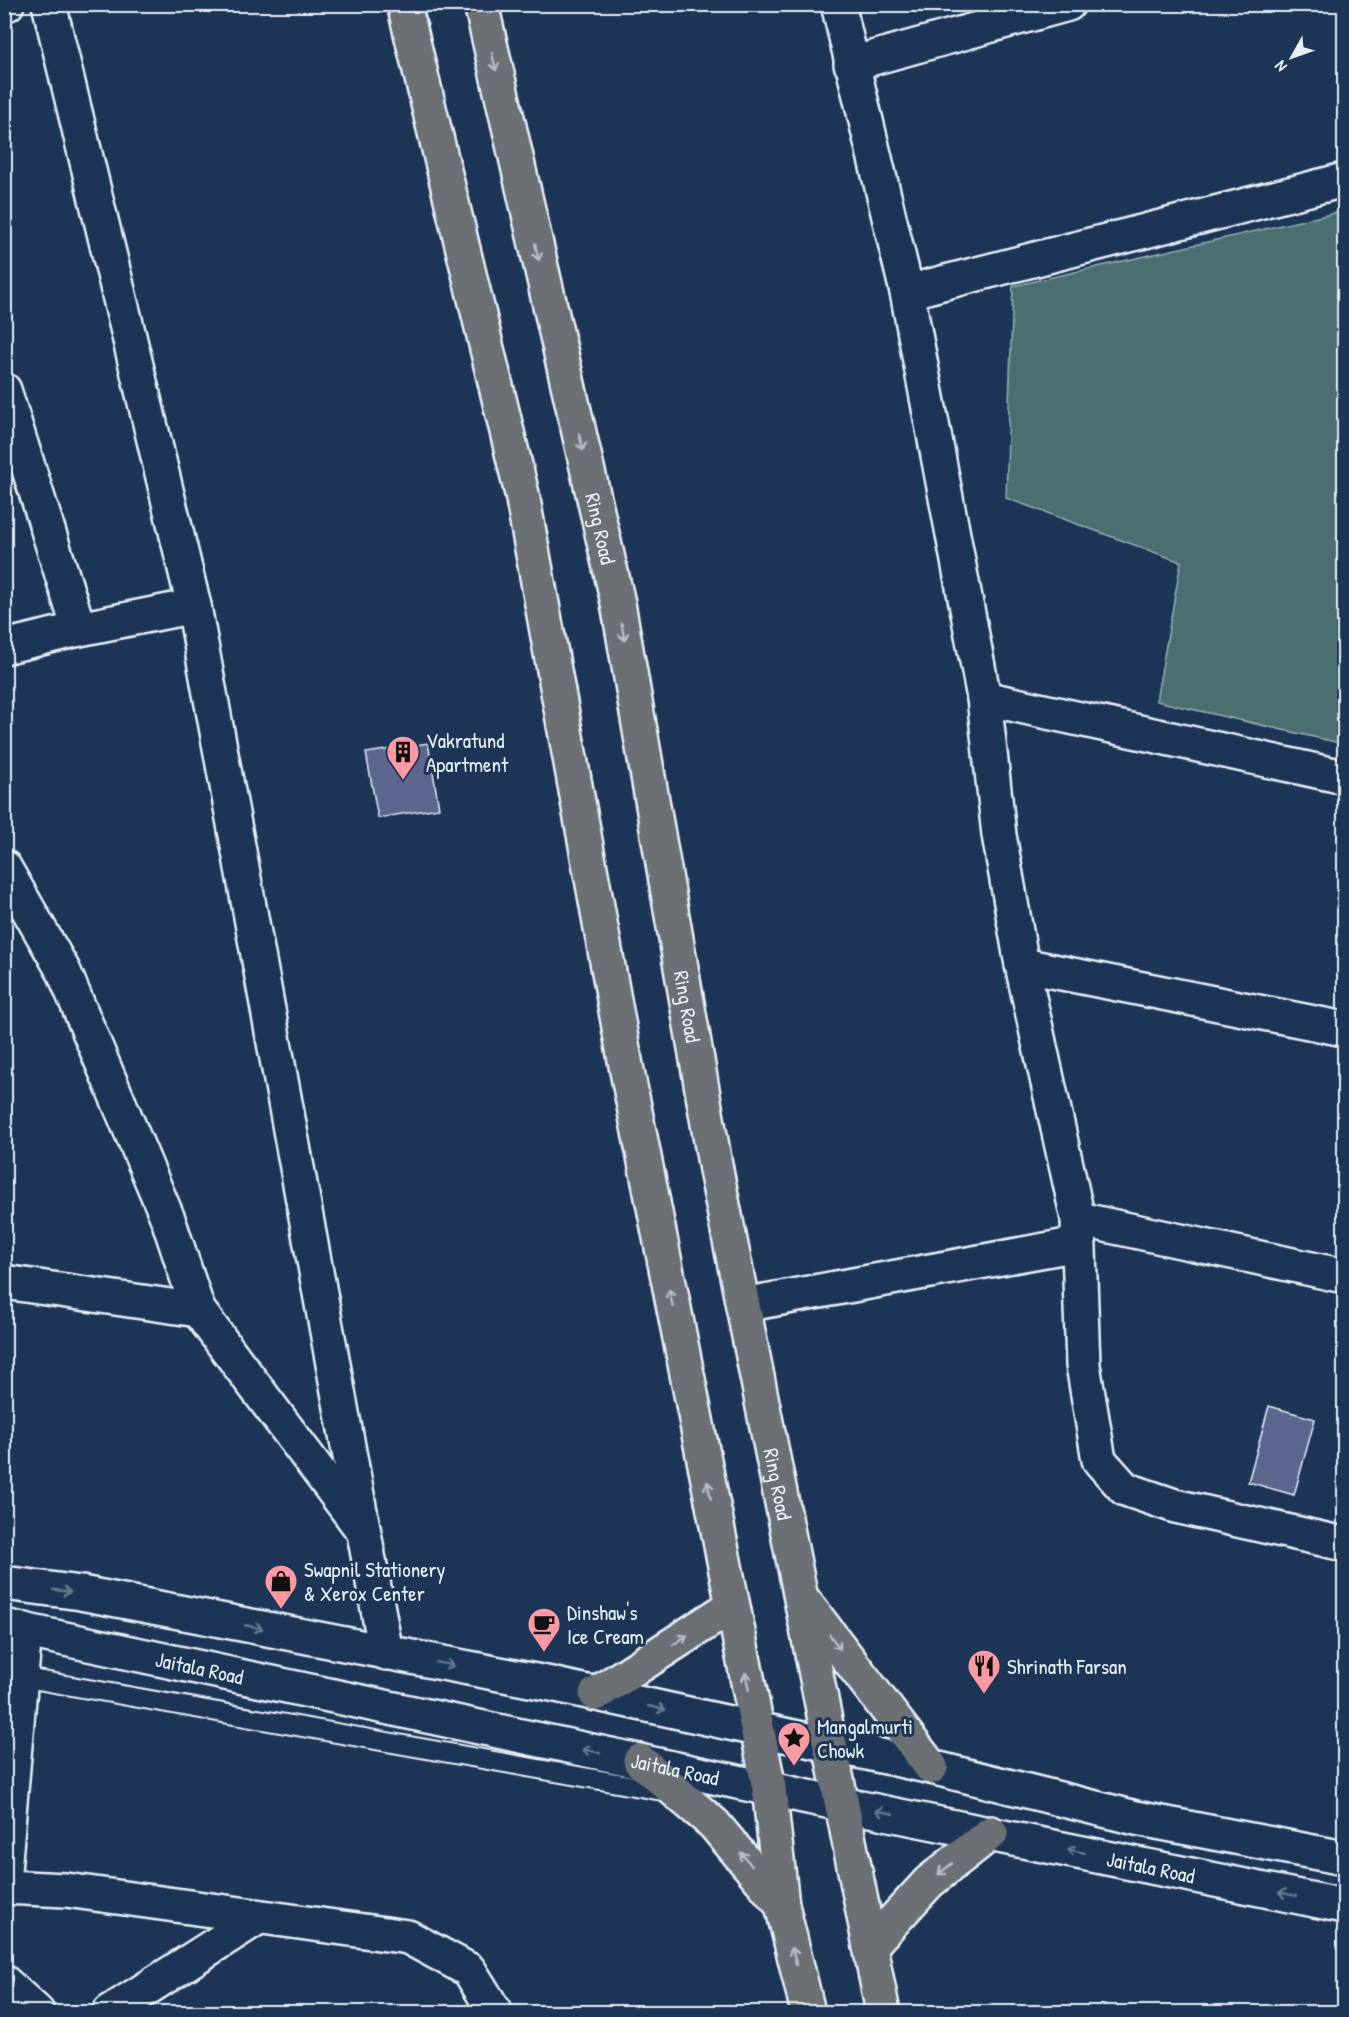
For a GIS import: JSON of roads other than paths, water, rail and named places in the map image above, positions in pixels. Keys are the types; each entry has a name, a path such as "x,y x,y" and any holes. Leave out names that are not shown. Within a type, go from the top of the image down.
{"main road":[{"path":"404,4 522,494 627,1071 769,1788 782,1905 808,2013"},
{"name":"Ring Road","path":"481,4 618,603 716,1170 883,2013"},
{"path":"800,1595 931,1767"},
{"path":"596,1695 732,1606"},
{"path":"640,1761 714,1824 782,1905"},
{"path":"870,1946 929,1882 991,1833"}],"street":[{"path":"49,4 194,606 386,1653"},
{"path":"838,4 907,292 984,698 999,836 1078,1232 1083,1365 1099,1460 1125,1489 1175,1506 1344,1544"},
{"path":"851,64 1068,4"},
{"path":"907,292 1344,180"},
{"path":"4,390 79,629"},
{"path":"4,647 194,606"},
{"path":"984,698 1344,777"},
{"path":"4,867 64,972 168,1219 198,1310 364,1533"},
{"path":"1023,965 1344,1029"},
{"path":"742,1305 1078,1232 1344,1276"},
{"path":"4,1282 198,1310"},
{"name":"Jaitala Road","path":"4,1583 81,1593 596,1695 931,1767 1136,1818 1344,1858"},
{"path":"4,1871 15,1628"},
{"name":"Jaitala Road","path":"15,1628 841,1804 1344,1906"},
{"path":"4,1887 66,1890 408,1937 469,1970 495,2013"},
{"path":"110,2013 257,1918"},
{"path":"4,1982 37,2013"}],"lane":[{"path":"13,1676 679,1793"}],"place":[{"name":"Vakratund Apartment","path":"403,781"},
{"name":"Swapnil Stationery & Xerox Center","path":"281,1610"},
{"name":"Dinshaw's Ice Cream","path":"544,1653"},
{"name":"Shrinath Farsan","path":"984,1695"},
{"name":"Mangalmurti Chowk","path":"794,1767"}]}
